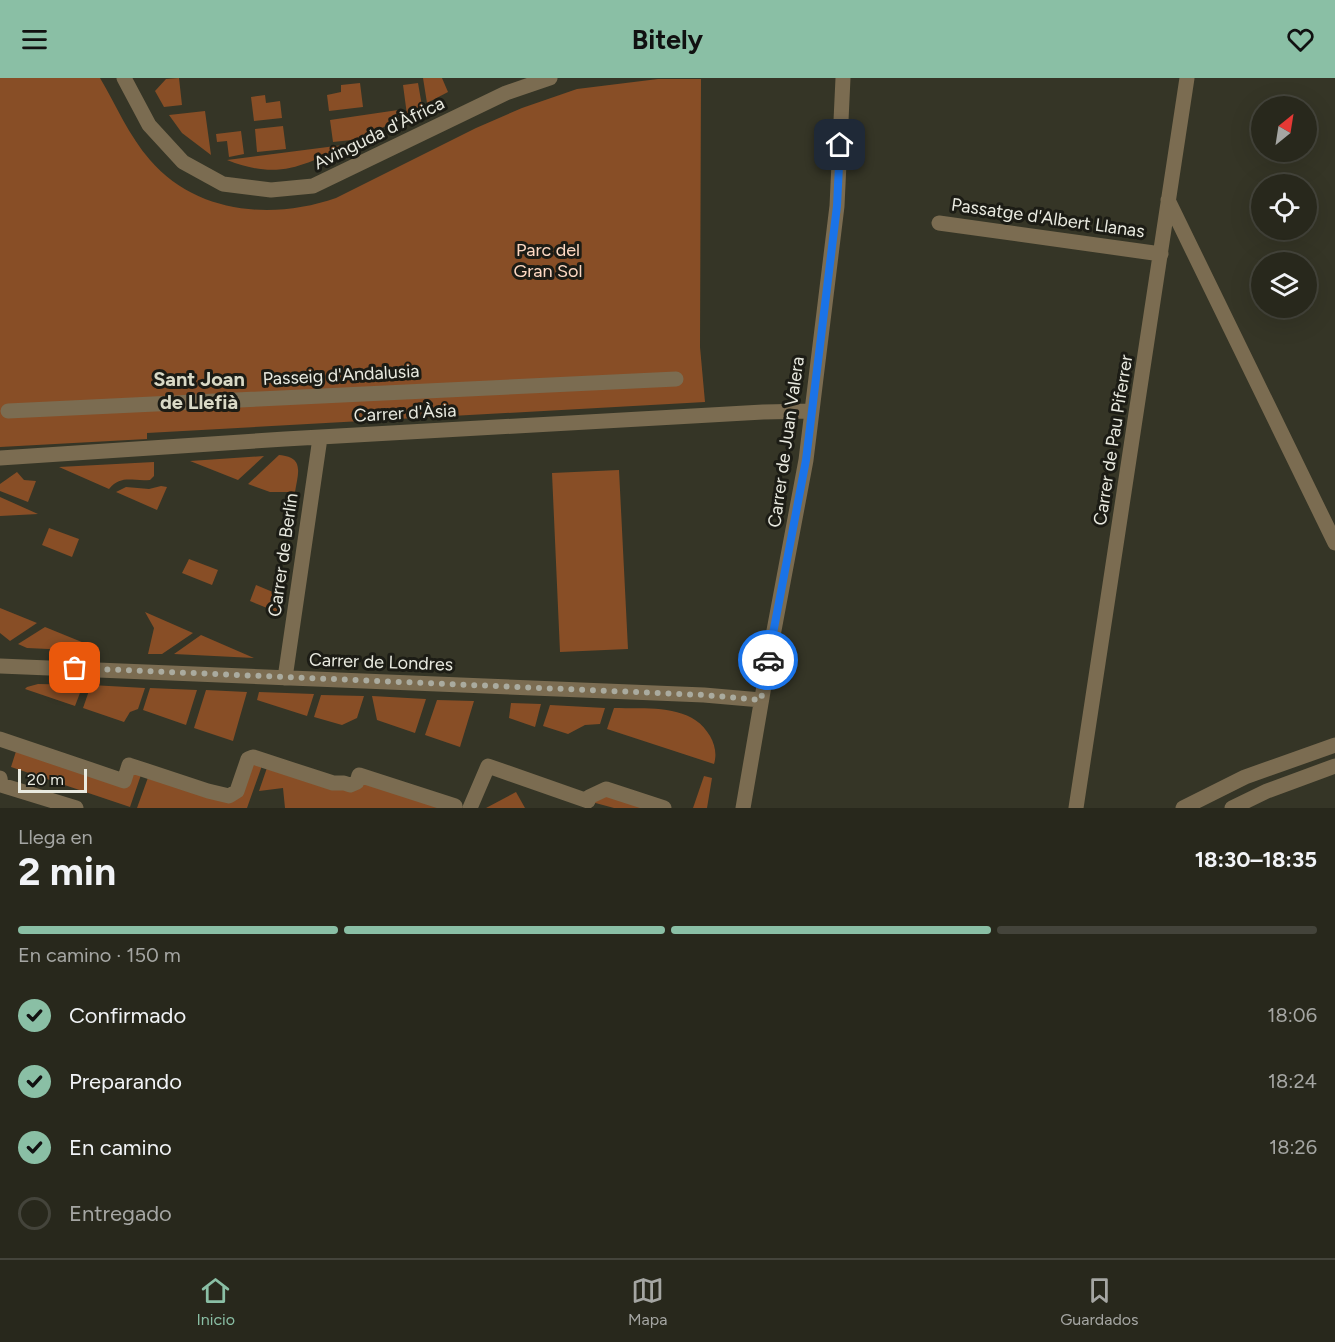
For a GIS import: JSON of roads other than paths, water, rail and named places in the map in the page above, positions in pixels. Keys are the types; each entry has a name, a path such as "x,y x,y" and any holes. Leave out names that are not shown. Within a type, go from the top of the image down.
{"street":[{"name":"Avinguda d'Àfrica","path":"124,78 149,125 183,162 223,184 271,190 314,186 506,93 550,78"},
{"name":"Carrer de Juan Valera","path":"743,808 806,460 837,206 843,78"},
{"name":"Carrer de Pau Piferrer","path":"1076,808 1186,78"},
{"path":"1168,200 1335,543"},
{"name":"Passatge d'Albert Llanas","path":"936,220 1161,254"},
{"name":"Passeig d'Andalusia","path":"8,411 676,379"},
{"name":"Carrer d'Àsia","path":"0,458 763,412 812,411"},
{"name":"Carrer de Berlín","path":"285,678 320,438"},
{"name":"Carrer de Londres","path":"0,666 704,695 761,700"},
{"path":"0,739 124,781 129,765 229,796 237,791 248,759 253,757 333,783 350,785 357,782 359,775 455,806 454,808"},
{"path":"1183,808 1245,777 1335,745"},
{"path":"470,808 488,766 588,801 589,796 606,789 664,808"},
{"path":"1232,808 1267,791 1335,766"},
{"path":"0,778 1,785 76,808"}],"district":[{"name":"Sant Joan de Llefià","path":"199,390"}],"park label":[{"name":"Parc del Gran Sol","path":"548,260"}]}
